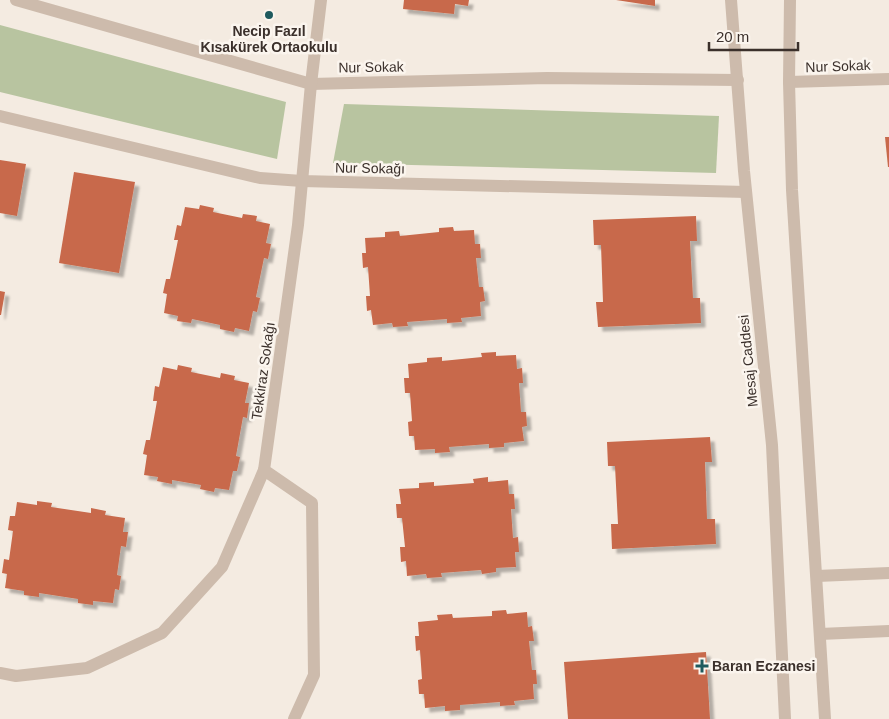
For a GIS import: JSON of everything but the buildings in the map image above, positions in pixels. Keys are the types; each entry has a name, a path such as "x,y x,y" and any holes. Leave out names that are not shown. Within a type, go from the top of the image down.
{"street":[{"name":"Nur Sokak","path":"16,0 311,84 547,78 738,80"},
{"name":"Tekkiraz Sokağı","path":"0,673 16,676 87,668 162,633 222,566 264,470 298,225 321,0"},
{"name":"Mesaj Caddesi","path":"731,0 746,192 772,445 785,719"},
{"path":"790,0 788,82 792,190 825,719"},
{"name":"Nur Sokak","path":"788,82 889,79"},
{"name":"Nur Sokağı","path":"0,116 260,178 302,181 746,192"},
{"path":"264,470 312,504 314,675 294,719"},
{"path":"817,576 889,572"},
{"path":"820,634 889,631"}],"green space":[{"path":"0,25 286,102 277,159 0,92"},
{"path":"344,104 719,116 716,173 333,163"}],"place":[{"name":"Necip Fazıl Kısakürek Ortaokulu","path":"269,15"},
{"name":"Baran Eczanesi","path":"702,666"}]}
